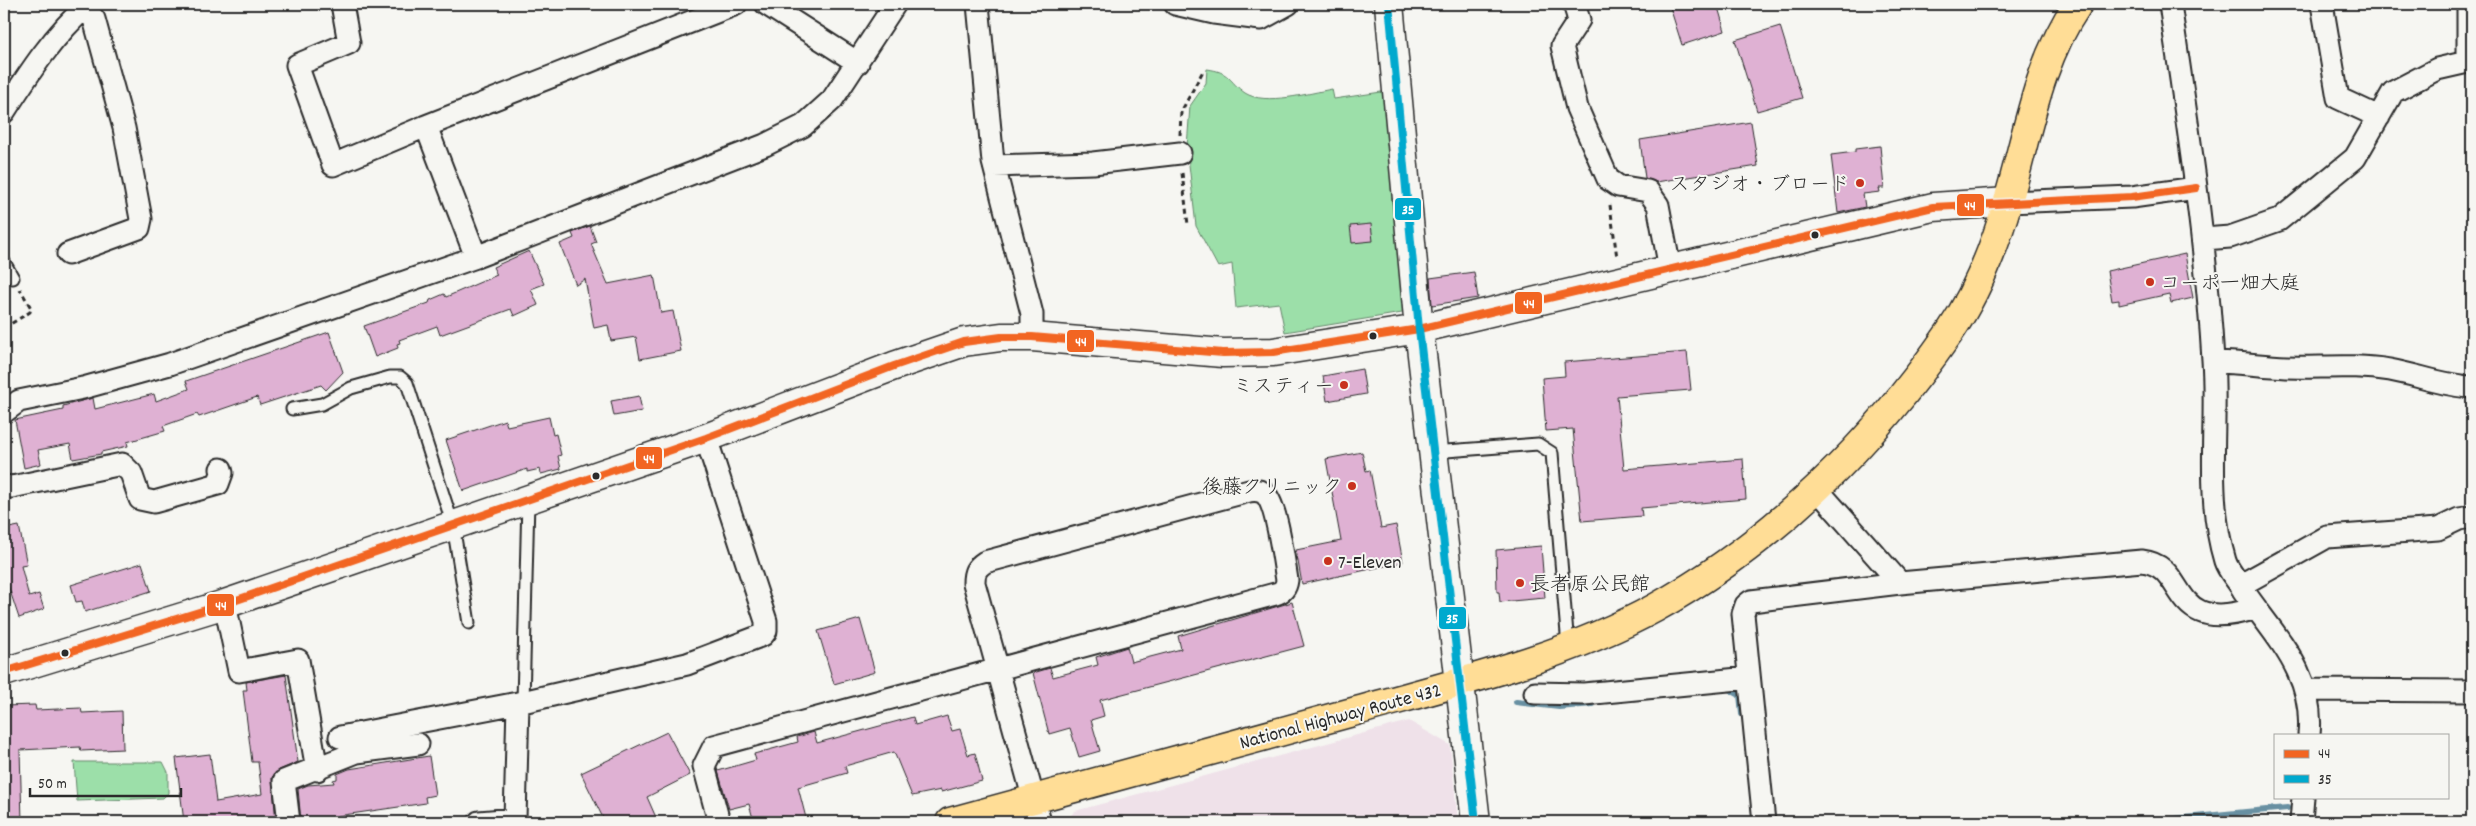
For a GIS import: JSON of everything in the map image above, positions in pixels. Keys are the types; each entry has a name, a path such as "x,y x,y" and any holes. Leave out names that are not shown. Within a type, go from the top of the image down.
{"highway":[{"name":"National Highway Route 432","path":"950,822 1037,811 1460,682 1568,646 1653,609 1710,574 1775,526 1833,474 1884,418 1952,329 1987,263 2008,202 2036,90 2052,50 2078,4"}],"street":[{"path":"342,4 349,43 296,65 333,165 426,126 736,4"},
{"path":"766,4 858,63"},
{"path":"4,412 19,401 83,388 170,364 476,257 786,135 803,126 832,100 896,4"},
{"path":"978,4 994,166 1032,314 1032,337"},
{"path":"1175,4 1214,13 1261,19 1288,4"},
{"path":"1389,4 1419,329 1476,822"},
{"path":"1574,4 1579,20 1562,46 1578,108 1608,179 1618,186 1648,191 1658,205 1670,269"},
{"path":"2170,4 2204,239 2214,362 2213,478 2216,514 2226,563 2256,608 2281,640 2307,690 2309,734"},
{"path":"2322,4 2338,98 2379,117"},
{"path":"2204,239 2230,237 2279,220 2355,158 2393,92 2437,69 2470,61 2468,4"},
{"path":"4,112 31,69 57,35 85,5 94,19 121,119 141,219 139,228 68,254"},
{"path":"426,126 476,257"},
{"path":"994,166 1093,163 1180,153"},
{"path":"4,672 225,604 528,500 706,438 894,366 964,342 1001,337 1032,337 1223,353 1273,352 1419,329 1933,207 2132,197 2196,188"},
{"path":"2214,362 2246,362 2285,367 2355,366 2390,370 2455,386 2472,387"},
{"path":"340,737 520,703 687,664 766,632 766,621 706,438"},
{"path":"4,486 12,487 122,464 131,473 140,499 154,502 218,484 222,473 221,469"},
{"path":"1816,488 1900,583"},
{"path":"719,822 704,766 714,746 998,669 1280,592 1287,585 1288,580 1268,498 1256,490 1249,491 985,562 974,573 974,583 998,669 1037,811"},
{"path":"2241,585 2327,538 2438,529 2458,518 2472,517"},
{"path":"1764,822 1743,614 1746,606 1751,601 1900,583 2142,561 2152,562 2160,566 2189,605 2198,612 2214,616 2233,615 2256,608"},
{"path":"225,604 239,671 298,660 317,770"},
{"path":"1535,693 1584,694 1749,678"},
{"path":"2307,690 2472,691"},
{"path":"479,822 515,819 520,703"},
{"path":"289,822 284,781 317,770 357,752 418,744"},
{"path":"2301,822 2303,798"}],"lane":[{"path":"4,262 13,278"},
{"path":"292,409 322,404 352,388 390,377 400,377 407,383 453,525 469,623"},
{"path":"1434,452 1538,444 1552,453 1568,646"},
{"path":"520,703 528,500"}],"path":[{"path":"1614,183 1609,196 1620,281"},
{"path":"4,328 30,312 31,308 13,278"}],"shaded area":[{"path":"1409,721 1450,745 1458,822 1064,822 1075,811"}],"green space":[{"path":"1207,69 1221,72 1239,89 1254,97 1276,99 1332,89 1334,99 1388,91 1408,312 1285,332 1279,303 1236,308 1232,264 1218,267 1196,226 1187,147 1190,106 1206,83"},
{"path":"74,762 163,762 168,772 168,793 163,798 77,801"}],"building":[{"path":"1669,4 1717,4 1725,31 1682,45"},
{"path":"1780,26 1802,98 1757,111 1735,40"},
{"path":"1751,122 1758,166 1656,182 1645,178 1640,140"},
{"name":"スタジオ・ブロード","path":"1880,146 1884,188 1879,188 1880,192 1863,194 1865,207 1838,213 1831,155 1855,152 1855,149"},
{"path":"1371,224 1373,241 1352,243 1350,226"},
{"path":"590,226 596,242 591,244 608,284 654,275 661,313 673,311 681,351 640,359 636,337 611,341 608,325 594,328 585,279 576,285 560,244 574,238 572,233"},
{"path":"529,251 544,284 531,289 538,305 514,316 511,309 440,335 437,326 399,340 398,348 375,357 364,326 429,303 430,300 444,294 446,297 497,275 493,267"},
{"name":"コーポ一畑大庭","path":"2185,254 2193,298 2171,303 2169,294 2119,305 2119,300 2112,301 2107,271"},
{"path":"1474,272 1478,298 1432,305 1430,278"},
{"path":"329,332 343,372 326,390 321,385 260,405 257,397 199,417 197,414 163,426 165,431 127,442 128,446 101,452 101,454 73,459 70,444 38,450 41,464 24,468 15,420 63,410 63,406 93,398 95,409 154,394 156,401 189,389 186,381"},
{"path":"1687,352 1691,390 1617,396 1624,469 1743,459 1746,499 1641,508 1642,516 1582,521 1573,429 1546,431 1542,378 1565,376 1564,362"},
{"name":"ミスティー","path":"1362,369 1366,394 1327,401 1323,376"},
{"path":"639,396 642,411 614,416 611,401"},
{"path":"549,417 553,435 556,434 561,455 558,456 561,469 541,474 540,469 527,472 527,469 463,491 446,440 505,420 507,426"},
{"path":"1362,452 1366,471 1370,470 1381,528 1396,525 1403,562 1302,584 1296,550 1341,541 1326,459"},
{"path":"19,526 27,565 21,566 29,597 39,594 44,609 19,618 4,573 4,529"},
{"name":"長者原公民館","path":"1541,546 1545,598 1500,602 1499,592 1497,592 1496,550"},
{"path":"142,563 151,591 85,612 82,601 76,602 71,585"},
{"path":"1292,602 1304,646 1100,700 1104,716 1091,720 1100,751 1079,757 1070,728 1049,734 1033,673 1050,668 1053,677 1098,665 1096,657 1127,647 1131,662 1181,649 1178,636"},
{"path":"860,619 875,672 834,684 818,631"},
{"path":"286,675 298,762 279,770 272,777 276,822 184,822 176,758 210,754 216,802 262,794 258,762 252,762 243,690 247,690 246,682"},
{"path":"35,705 36,710 81,708 82,713 122,711 123,749 81,751 80,747 20,750 22,822 4,822 4,706"},
{"path":"947,716 952,731 960,729 968,755 975,753 982,781 941,792 941,790 912,796 894,752 845,766 847,773 798,787 807,822 754,822 749,804 729,809 718,771 756,760 754,754 798,742 797,737 814,732 817,743 913,717 915,725"},
{"path":"667,732 690,775 647,797 658,822 605,822 581,773"},
{"path":"429,756 435,795 425,797 426,803 337,816 338,822 301,822 298,789 308,785 334,783 333,780 337,779 337,774 349,769"}],"waterway":[{"path":"1724,689 1729,689 1740,695 1742,714"},
{"path":"1516,702 1559,707 1592,704"},
{"path":"2144,822 2287,808"}],"transit line":[{"name":"35","path":"1389,4 1419,329 1476,822"},
{"name":"44","path":"4,672 225,604 706,438 894,366 964,342 1001,337 1032,337 1223,353 1273,352 1419,329 1933,207 2132,197 2196,188"}],"place":[{"name":"スタジオ・ブロード","path":"1860,183"},
{"name":"コーポ一畑大庭","path":"2150,282"},
{"name":"ミスティー","path":"1344,385"},
{"name":"後藤クリニック","path":"1352,486"},
{"name":"7-Eleven","path":"1328,561"},
{"name":"長者原公民館","path":"1520,583"}]}
